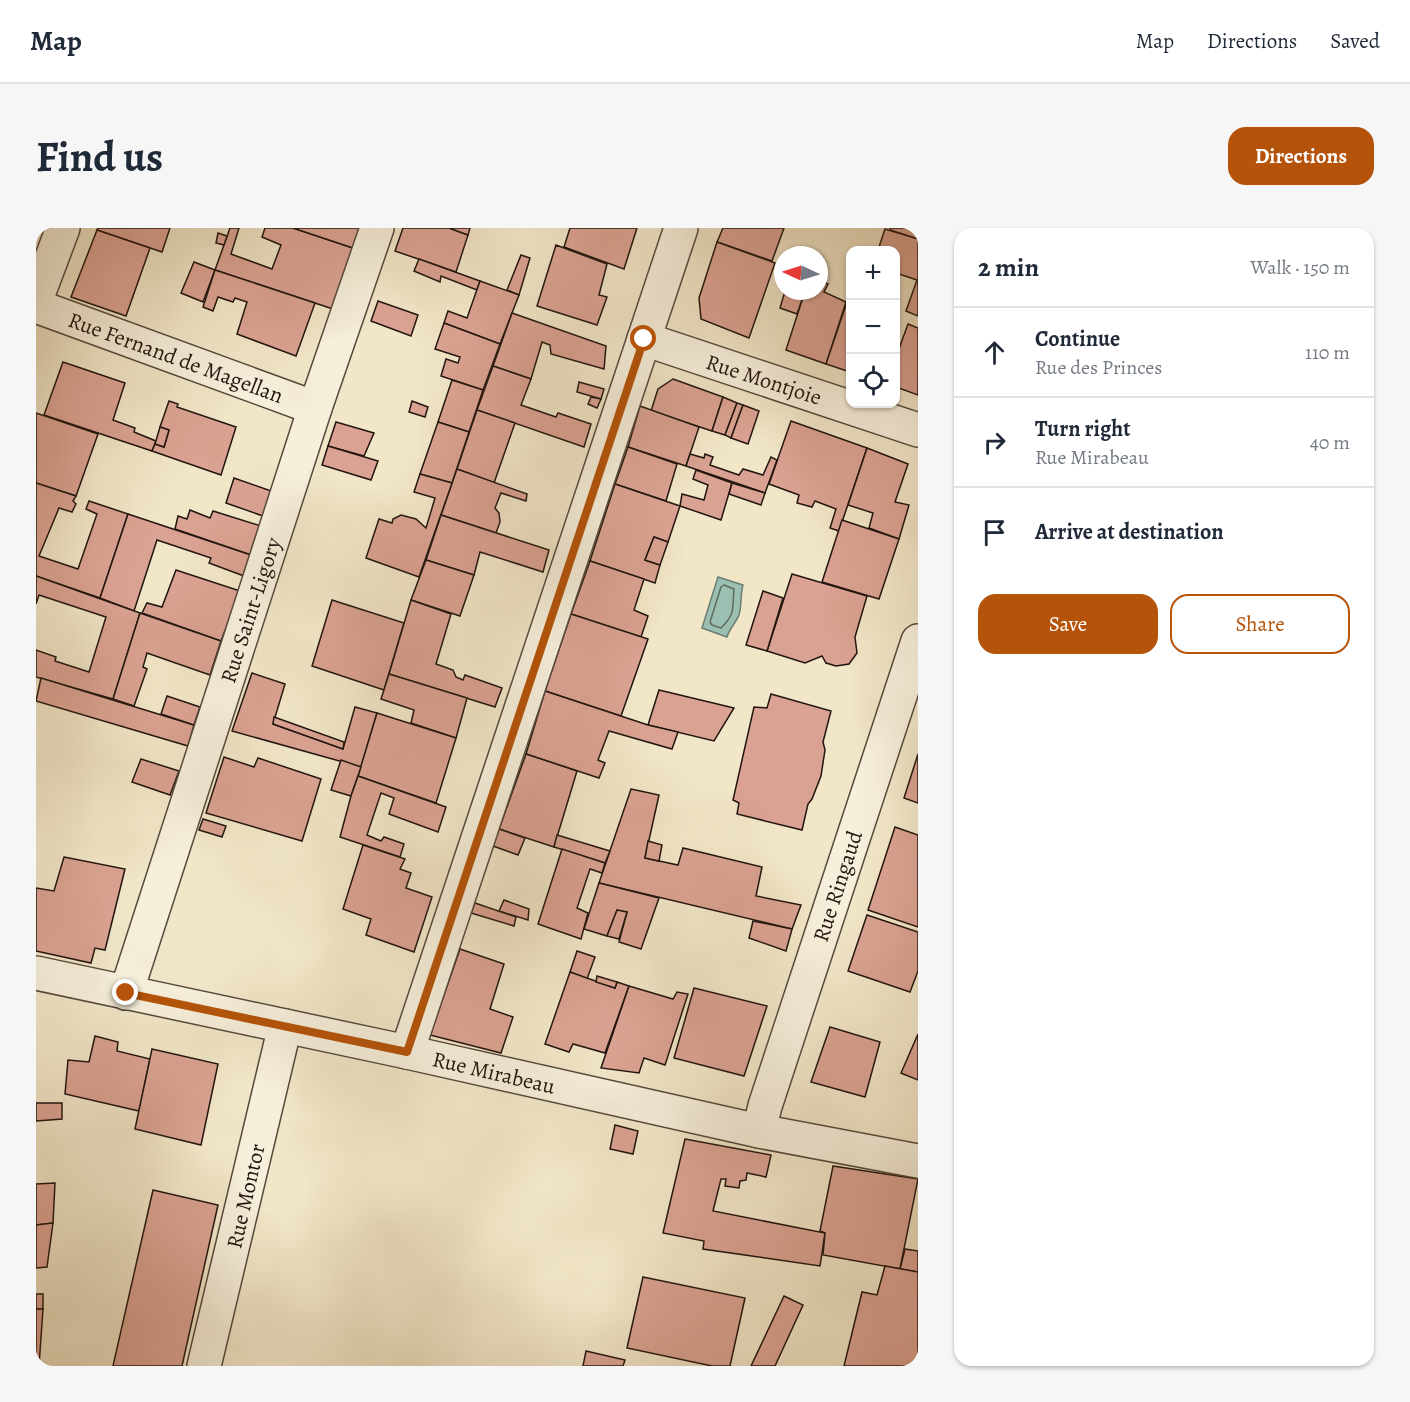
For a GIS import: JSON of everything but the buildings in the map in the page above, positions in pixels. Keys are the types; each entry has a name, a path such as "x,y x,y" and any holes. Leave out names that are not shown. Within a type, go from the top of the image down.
{"street":[{"path":"36,300 63,228"},
{"name":"Rue Saint-Ligory","path":"126,993 315,408 377,228"},
{"path":"407,1052 681,228"},
{"name":"Rue Fernand de Magellan","path":"36,306 315,408"},
{"name":"Rue Montjoie","path":"644,339 918,430"},
{"name":"Rue Ringaud","path":"759,1131 765,1106 918,641"},
{"name":"Rue Mirabeau","path":"36,973 407,1052 759,1131 918,1161"},
{"name":"Rue Montor","path":"204,1366 285,1026"}],"water":[{"path":"718,577 743,585 739,615 727,637 702,628"}],"route":[{"path":"126,993 407,1052 644,339"}]}
